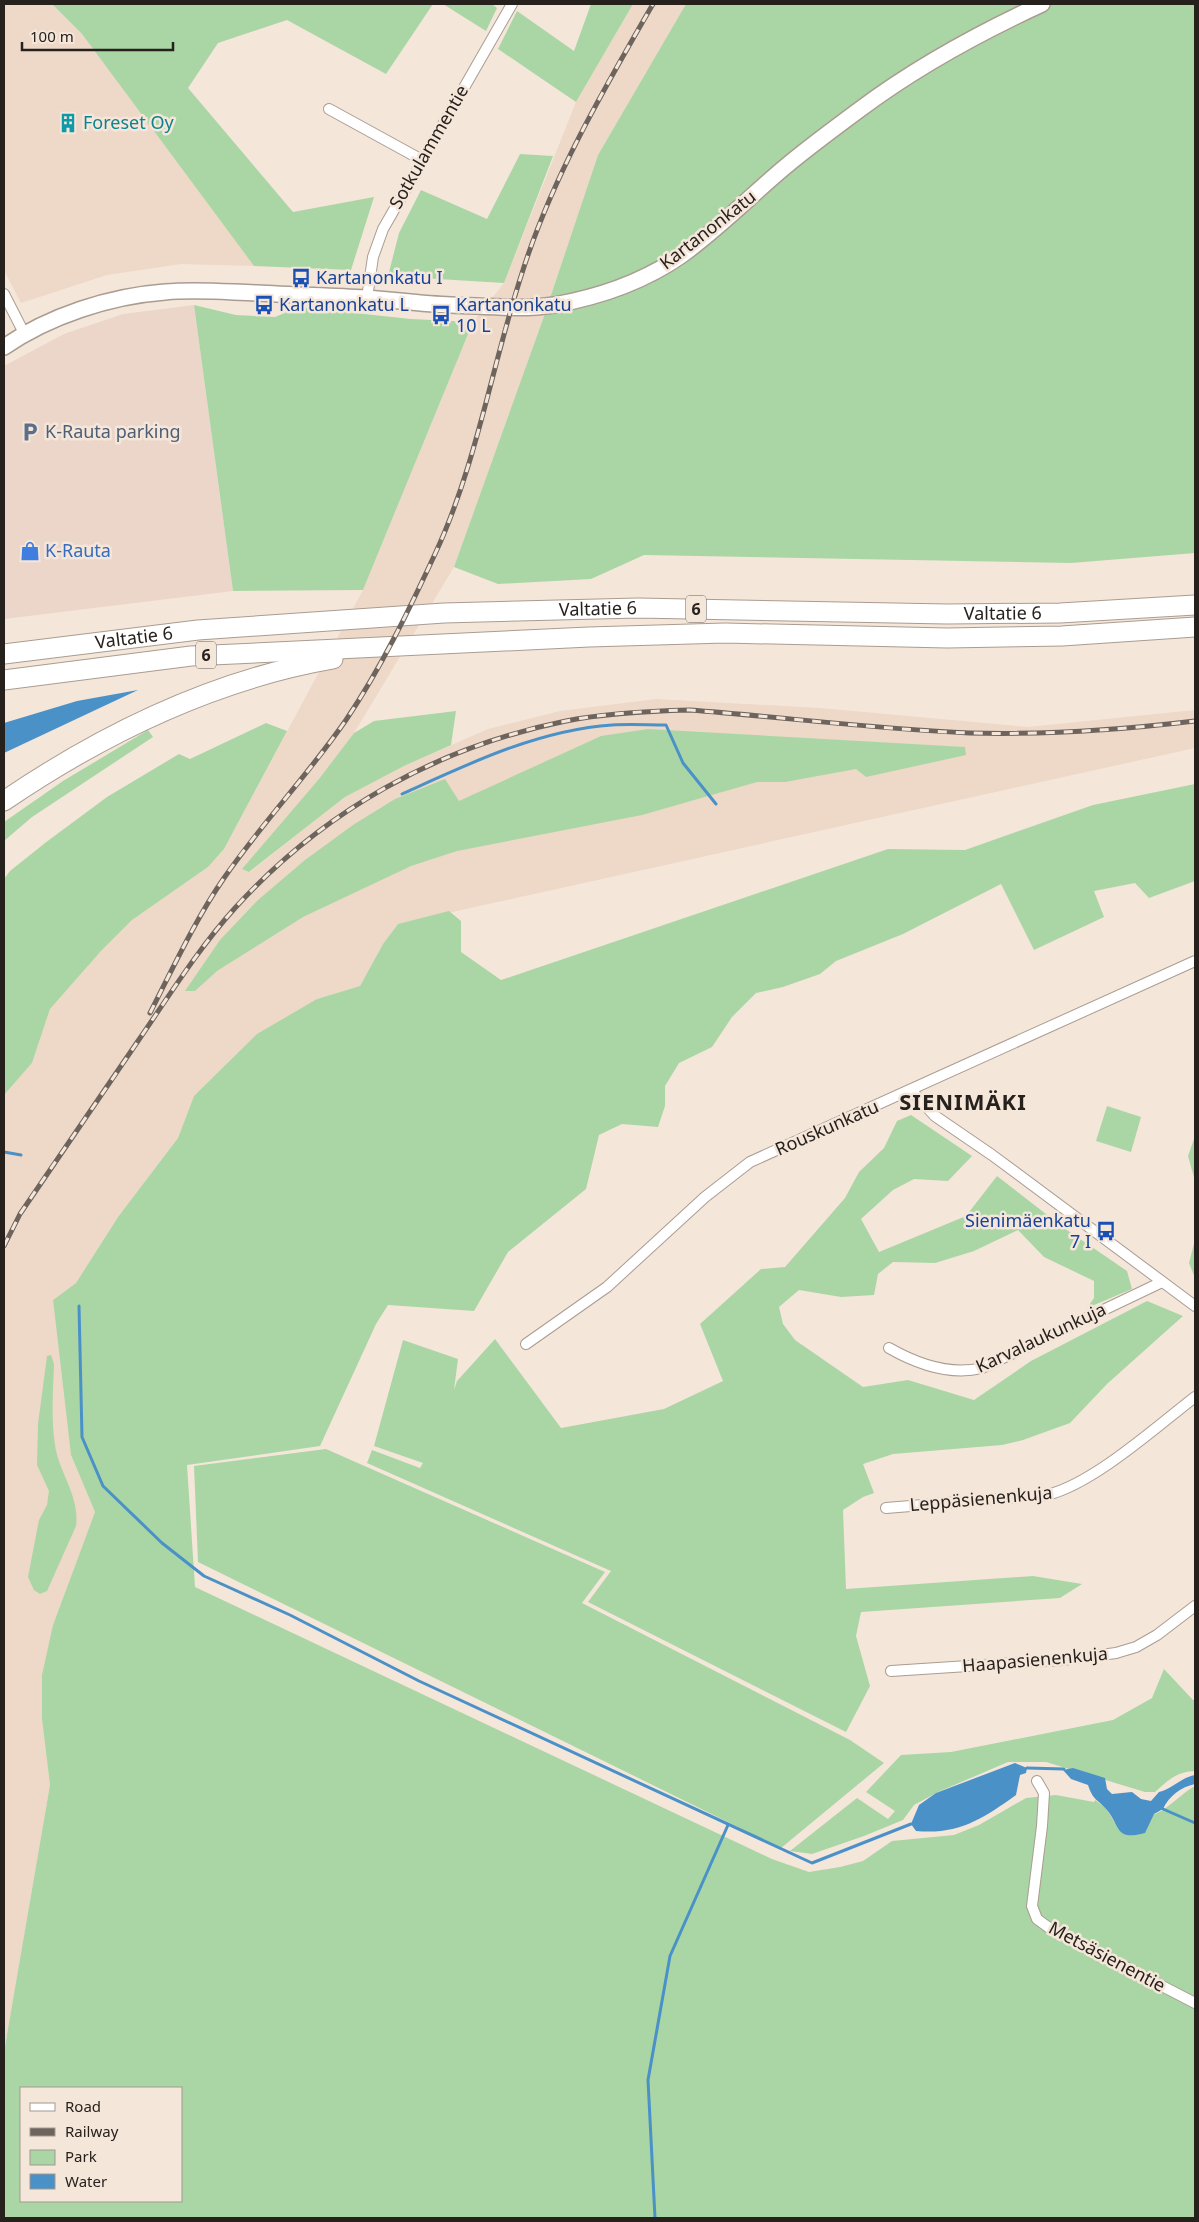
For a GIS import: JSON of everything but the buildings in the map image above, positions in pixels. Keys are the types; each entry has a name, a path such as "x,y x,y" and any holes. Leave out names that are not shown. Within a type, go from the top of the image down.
{"highway":[{"name":"Valtatie 6","path":"4,654 198,630 444,613 638,608 947,614 1060,614 1195,605"},
{"name":"Valtatie 6","path":"4,680 191,656 410,646 726,633 947,638 1062,636 1195,627"},
{"path":"4,801 37,778 100,741 156,713 228,685 313,663 410,646"}],"main road":[{"name":"Kartanonkatu","path":"4,347 24,333 82,310 131,296 164,292 196,290 367,298 473,306 552,305 608,292 658,270 682,255 791,162 861,108 939,58 1042,4"}],"street":[{"name":"Sotkulammentie","path":"367,298 373,257 383,229 512,4"},
{"path":"328,109 422,160"},
{"path":"4,294 24,333"},
{"name":"Rouskunkatu","path":"526,1344 590,1300 636,1262 705,1198 750,1162 1195,961"},
{"path":"911,1090 935,1116 992,1155 1195,1306"},
{"name":"Karvalaukunkuja","path":"889,1348 905,1357 954,1372 982,1368 1162,1282"},
{"name":"Leppäsienenkuja","path":"886,1508 1040,1496 1064,1491 1101,1468 1195,1397"},
{"name":"Haapasienenkuja","path":"891,1670 1062,1660 1116,1653 1136,1647 1157,1636 1195,1606"},
{"name":"Metsäsienentie","path":"1037,1781 1044,1793 1032,1906 1037,1919 1048,1927 1195,2003"}],"shaded area":[{"path":"4,4 52,4 82,34 254,266 181,264 107,275 21,303 4,270"},
{"path":"633,4 686,4 598,155 543,319 454,567 354,733 250,872 345,797 404,766 488,729 560,711 656,699 820,708 1028,727 1195,710 1195,748 398,924 383,944 360,986 317,999 194,1096 178,1138 118,1217 76,1283 53,1300 71,1455 95,1512 53,1625 42,1719 50,1785 4,2052 4,1095 32,1063 50,1009 101,951 132,920 208,867 224,849 363,590 473,322 504,283 576,102"},
{"path":"194,305 233,591 4,619 4,366 64,334 123,314"}],"green space":[{"path":"52,4 433,4 386,74 287,20 218,43 188,88 293,212 374,197 351,270 254,266 82,34"},
{"path":"443,4 492,4 497,8 486,31"},
{"path":"591,4 633,4 576,102 498,49 517,11 574,51"},
{"path":"686,4 1195,4 1195,553 1071,563 644,555 591,579 498,584 454,567 543,319 598,155"},
{"path":"520,154 553,156 504,283 388,276 399,233 421,190 487,219"},
{"path":"194,305 236,315 275,317 299,307 411,319 473,322 363,590 233,591"},
{"path":"456,711 451,745 404,766 345,797 249,872 242,869 319,779 354,733 374,721"},
{"path":"266,723 287,731 224,849 208,867 132,920 101,951 50,1009 32,1063 4,1095 4,879 10,871 45,843 107,797 179,754 190,759"},
{"path":"648,729 965,747 966,755 866,777 856,769 785,782 757,782 642,815 457,851 411,866 303,917 217,971 195,991 185,991 220,940 258,900 305,860 353,825 395,799 445,779 459,801 601,736"},
{"path":"148,730 153,737 32,817 4,841 4,822 63,781"},
{"path":"1195,784 1195,881 1149,898 1135,883 1094,891 1104,917 1034,950 1001,884 903,934 836,961 820,974 783,987 756,993 732,1017 712,1047 679,1063 665,1086 665,1106 658,1127 622,1124 599,1135 586,1189 508,1252 474,1311 388,1305 376,1324 320,1446 187,1465 195,1587 772,1859 809,1872 863,1861 892,1841 954,1835 979,1825 1026,1798 1056,1795 1094,1802 1095,1800 1106,1808 1115,1823 1156,1814 1195,1786 1195,2218 4,2218 4,2052 50,1785 42,1719 42,1675 53,1625 95,1512 71,1455 53,1300 76,1283 118,1217 178,1138 194,1096 257,1034 317,999 360,986 383,944 398,924 449,911 461,921 461,952 501,980 888,849 965,850 1093,805"},
{"path":"1107,1106 1141,1117 1131,1152 1096,1141"},
{"path":"911,1115 972,1156 948,1181 914,1179 893,1190 861,1219 879,1252 966,1216 997,1176 1064,1228 1127,1271 1132,1289 1087,1308 1094,1298 1094,1281 1044,1257 1018,1230 974,1251 935,1263 893,1262 878,1274 874,1295 841,1297 799,1290 779,1307 783,1324 795,1340 863,1387 908,1380 974,1400 1031,1361 1147,1301 1183,1316 1107,1384 1070,1423 1023,1440 1002,1445 893,1454 863,1464 874,1493 863,1497 843,1510 846,1589 1033,1576 1082,1584 1060,1598 861,1612 856,1636 870,1686 846,1732 588,1602 611,1571 367,1463 372,1450 420,1468 423,1463 374,1446 403,1340 458,1359 454,1390 457,1381 495,1339 561,1428 664,1409 723,1381 700,1324 761,1269 785,1267 845,1198 859,1172 884,1148 897,1121"},
{"path":"1195,1136 1195,1181 1188,1156"},
{"path":"1195,1240 1195,1278 1189,1263"},
{"path":"51,1355 54,1364 53,1415 55,1445 75,1505 76,1526 47,1591 40,1594 34,1590 28,1577 39,1520 47,1505 49,1491 37,1465 38,1424 47,1356"},
{"path":"326,1449 605,1572 582,1603 850,1740 884,1763 781,1848 198,1562 194,1466"},
{"path":"1164,1669 1195,1700 1195,1771 1178,1775 1155,1792 1145,1792 1046,1762 1008,1762 938,1792 914,1805 903,1820 864,1836 812,1854 790,1851 857,1798 888,1819 895,1811 866,1792 901,1755 951,1752 1113,1720 1152,1698"}],"water":[{"path":"138,690 4,753 4,723 77,701"},
{"path":"1015,1763 1027,1768 1026,1773 1020,1775 1016,1795 981,1818 957,1828 931,1832 916,1831 911,1824 919,1805 936,1793"},
{"path":"1073,1768 1105,1778 1107,1789 1112,1794 1132,1792 1141,1799 1151,1801 1159,1792 1190,1776 1195,1775 1195,1784 1180,1790 1172,1796 1163,1809 1154,1814 1145,1833 1128,1835 1120,1831 1107,1810 1094,1797 1088,1785 1071,1779 1063,1770"}],"waterway":[{"path":"402,794 478,760 530,741 584,728 612,725 666,725 683,763 716,804"},
{"path":"4,1152 21,1155"},
{"path":"79,1306 82,1437 103,1486 162,1543 204,1576 290,1615 419,1681 812,1863 911,1824"},
{"path":"1027,1768 1064,1769"},
{"path":"1163,1809 1195,1823"},
{"path":"655,2218 648,2080 670,1956 728,1825"}],"railway":[{"path":"150,1013 213,894 346,720 371,680 405,617 450,520 462,485 512,306 535,235 564,167 598,101 653,4"},
{"path":"4,1246 20,1214 196,956 235,908 269,873 344,813 385,788 428,766 472,748 518,733 581,718 643,712 690,710 899,729 969,733 1082,731 1195,721"}],"place":[{"name":"Foreset Oy","path":"68,123"},
{"name":"Kartanonkatu I","path":"301,278"},
{"name":"Kartanonkatu L","path":"264,305"},
{"name":"Kartanonkatu 10 L","path":"441,315"},
{"name":"K-Rauta parking","path":"30,432"},
{"name":"K-Rauta","path":"30,551"},
{"name":"Sienimäenkatu 7 I","path":"1106,1231"}],"district":[{"name":"SIENIMÄKI","path":"963,1102"}]}
